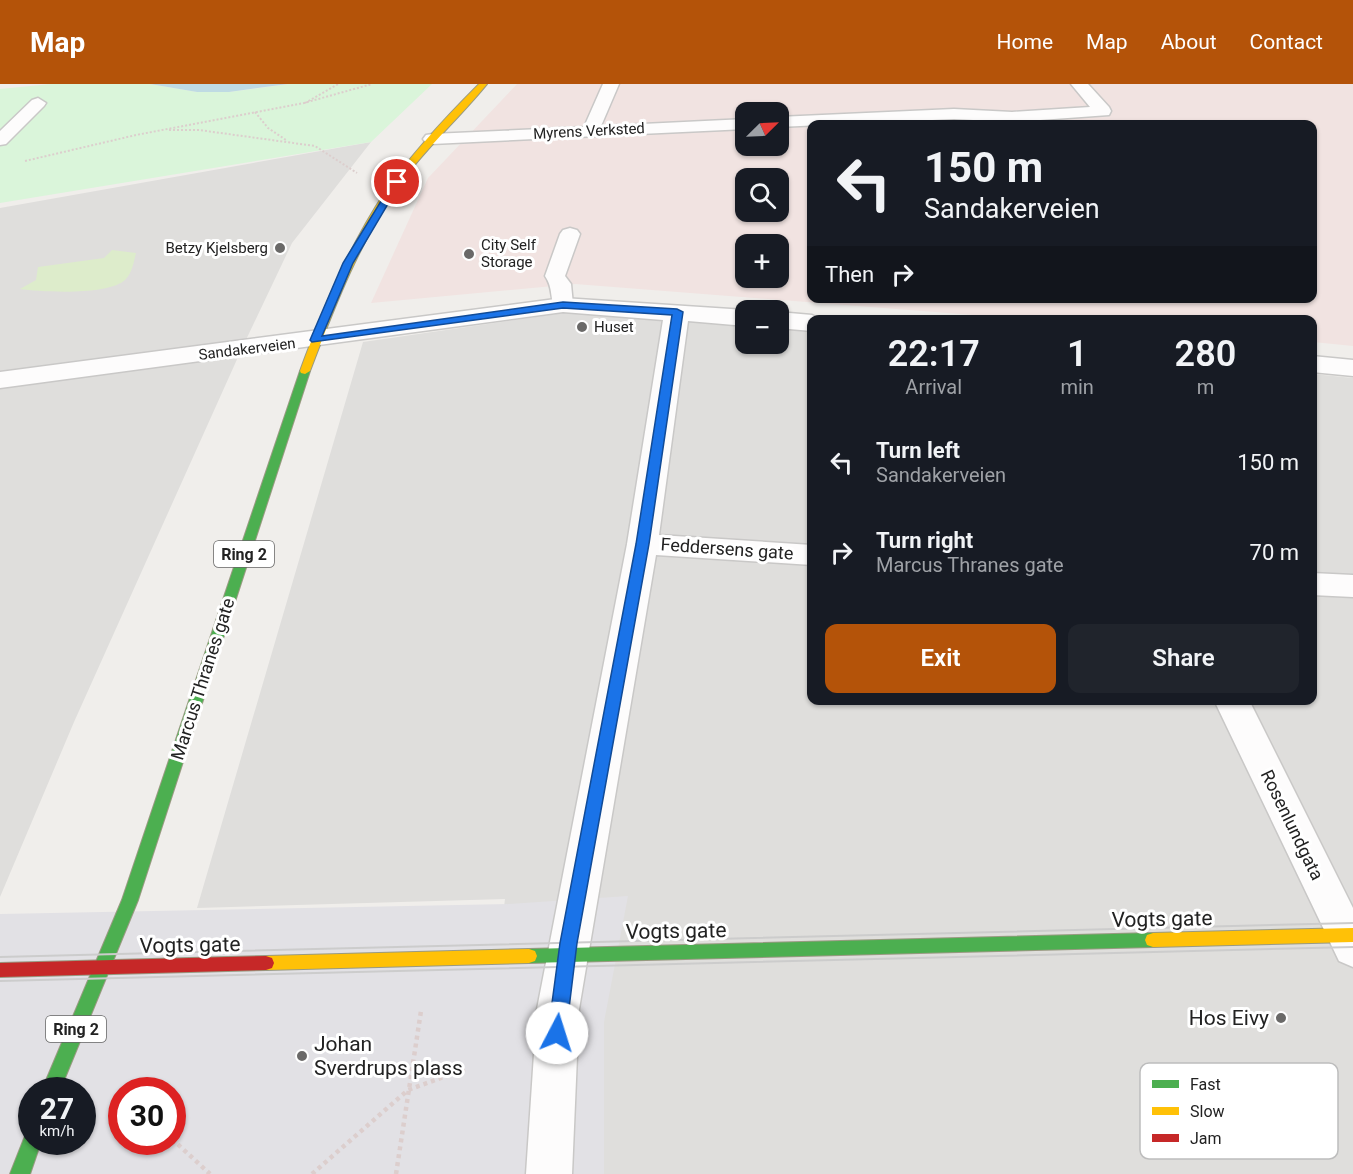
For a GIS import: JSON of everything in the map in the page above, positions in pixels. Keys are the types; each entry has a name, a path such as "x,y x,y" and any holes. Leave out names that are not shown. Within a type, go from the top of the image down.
{"main road":[{"name":"Marcus Thranes gate","path":"100,968 130,900 315,340 339,283 362,236 399,179 483,84"},
{"name":"Vogts gate","path":"0,970 567,955 1351,940"},
{"name":"Ring 2","path":"56,1077 100,968"},
{"path":"20,1174 27,1155"}],"street":[{"name":"Sandakerveien","path":"0,380 315,340 562,294 677,312 735,317"},
{"path":"549,1174 558,1009 642,544 677,312"},
{"path":"789,321 807,323"},
{"path":"1317,364 1353,368"},
{"name":"Feddersens gate","path":"642,544 807,555"},
{"path":"1317,584 1353,586"},
{"name":"Rosenlundgata","path":"1234,705 1351,940"}],"lane":[{"path":"590,131 611,84"},
{"path":"822,120 954,114 1012,117 1103,111 1079,84"},
{"path":"0,140 38,104"},
{"path":"789,122 807,121"},
{"name":"Myrens Verksted","path":"432,139 735,124"},
{"path":"562,294 555,276 570,234"},
{"path":"562,294 572,266"}],"path":[{"path":"304,103 338,84"},
{"path":"20,163 160,130 304,103 372,84"},
{"path":"255,112 268,129 290,142"},
{"path":"160,130 200,130 315,146 357,173"},
{"path":"396,1174 421,1011"},
{"path":"312,1174 408,1090 468,1068"},
{"path":"186,1152 210,1174"}],"shaded area":[{"path":"517,84 1353,84 1353,346 1317,342 1317,315 973,315 819,303 1317,303 1317,120 807,120 807,302 575,284 371,303 428,178"},
{"path":"371,142 292,243 243,346 74,722 0,897 0,208"},
{"path":"584,310 735,323 735,354 789,354 789,328 807,330 807,705 1317,705 1317,374 1353,378 1353,1174 471,1174 505,899 197,908 363,342"},
{"name":"Johan Sverdrups plass","path":"628,896 604,1022 604,1174 0,1174 0,914 509,904"}],"green space":[{"path":"51,84 150,84 197,92 229,92 289,84 432,84 371,142 0,203 0,89"},
{"path":"112,250 136,253 130,274 118,284 76,292 20,289 36,280 38,267 104,258"}],"water":[{"path":"150,84 288,84 229,92 197,92"}],"tram line":[{"path":"0,957 1353,923"},
{"path":"0,981 1353,947"}],"traffic: fast":[{"path":"56,1077 130,900 305,371"},
{"path":"529,956 1153,940"},
{"path":"20,1174 27,1155"}],"traffic: slow":[{"path":"305,371 342,279 364,234 390,192 446,123 483,84"},
{"path":"1153,940 1353,935"},
{"path":"266,963 529,956"}],"traffic: jam":[{"path":"0,970 266,963"}],"place":[{"name":"Betzy Kjelsberg","path":"280,248"},
{"name":"City Self Storage","path":"469,254"},
{"name":"Huset","path":"582,327"},
{"name":"Hos Eivy","path":"1281,1018"},
{"name":"Johan Sverdrups plass","path":"302,1056"}],"route":[{"path":"397,182 362,236 315,340 563,305 677,312 642,544 568,943 558,1009 557,1033"}]}
